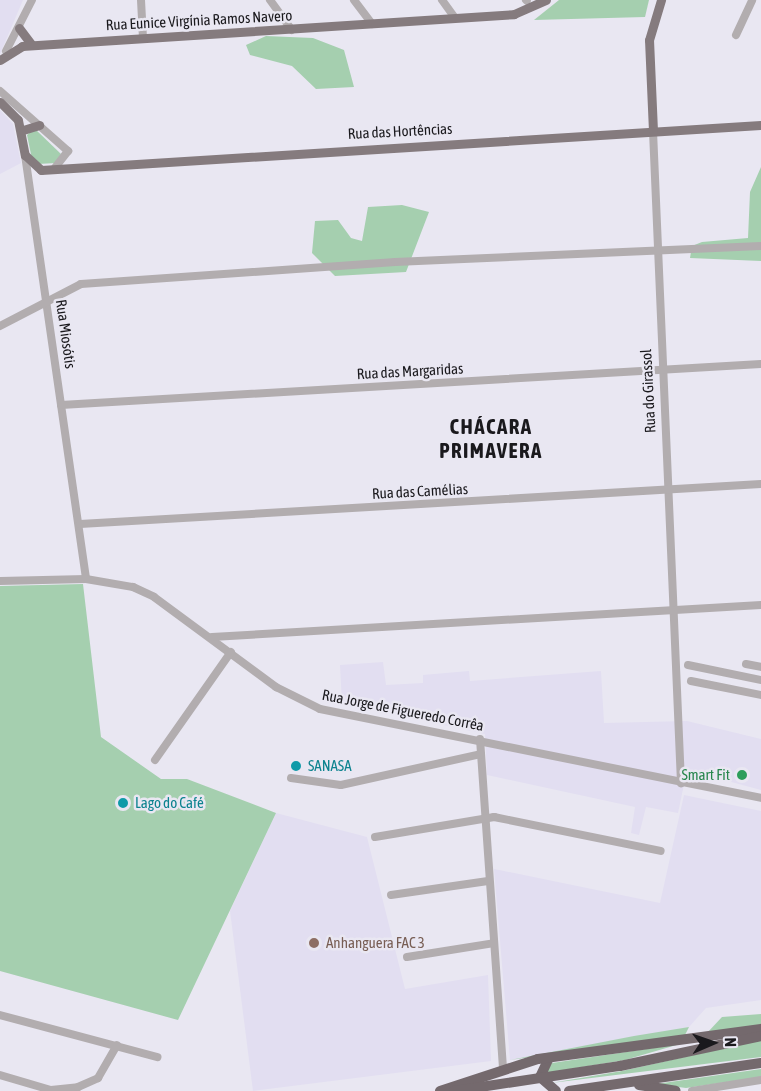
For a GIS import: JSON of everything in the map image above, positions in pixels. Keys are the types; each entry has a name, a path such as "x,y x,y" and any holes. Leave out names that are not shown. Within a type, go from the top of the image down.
{"highway":[{"path":"440,1091 503,1067 761,1029"},
{"path":"451,1091 761,1036"},
{"path":"540,1077 548,1060"},
{"path":"569,1091 761,1063"},
{"path":"540,1077 556,1091"},
{"path":"627,1084 676,1091"}],"main road":[{"name":"Rua Eunice Virgínia Ramos Navero","path":"6,51 32,45 455,18 537,7 546,0"},
{"name":"Rua do Girassol","path":"653,131 649,40 661,0"},
{"path":"20,28 32,45"},
{"path":"0,60 6,51"},
{"path":"0,102 23,130 39,125"},
{"name":"Rua das Hortências","path":"41,170 761,125"},
{"name":"Rua Miosótis","path":"23,130 26,155"},
{"path":"26,155 41,170"}],"street":[{"path":"6,51 20,28 32,0"},
{"path":"141,0 143,39"},
{"path":"270,0 292,30"},
{"path":"354,0 372,24"},
{"path":"442,0 455,18"},
{"path":"736,35 752,0"},
{"path":"0,91 68,152 54,169"},
{"name":"Rua do Girassol","path":"653,131 681,783"},
{"name":"Rua Miosótis","path":"26,155 86,579"},
{"path":"29,180 41,170"},
{"path":"0,326 81,284 761,246"},
{"name":"Rua das Margaridas","path":"61,405 761,364"},
{"name":"Rua das Camélias","path":"80,524 761,484"},
{"name":"Rua Jorge de Figueredo Corrêa","path":"0,581 86,579 154,597 276,687 320,708 761,798"},
{"path":"212,638 761,605"},
{"path":"155,760 231,652"},
{"path":"688,664 761,680"},
{"path":"746,664 761,667"},
{"path":"691,681 761,695"},
{"path":"480,739 488,881 503,1067"},
{"path":"291,778 341,785 481,754"},
{"path":"375,837 484,818 661,850"},
{"path":"391,896 488,881"},
{"path":"407,957 494,943"},
{"path":"0,1015 157,1057"},
{"path":"0,1075 51,1090 78,1087 98,1078 117,1046"},
{"path":"692,1091 761,1080"}],"shaded area":[{"path":"0,0 23,0 0,54"},
{"path":"0,110 13,124 21,163 0,174"},
{"path":"383,662 386,685 423,683 423,675 469,671 470,681 601,671 604,723 687,721 761,739 761,790 687,770 678,813 646,807 639,835 631,833 635,807 487,775 485,734 342,703 340,665"},
{"path":"684,795 761,811 761,1000 706,1008 689,1027 510,1060 494,869 660,903"},
{"name":"Anhanguera FAC 3","path":"276,813 367,837 405,989 488,975 491,1061 253,1091 230,911"}],"green space":[{"path":"559,0 649,0 645,17 534,20"},
{"path":"266,36 313,38 344,50 354,87 316,89 292,66 250,55 246,45"},
{"path":"34,128 61,154 56,163 38,164 32,159 27,135"},
{"path":"761,167 761,261 690,258 692,246 702,242 748,238 750,192"},
{"path":"402,205 429,212 406,272 335,276 312,253 315,221 338,220 351,238 362,241 368,207"},
{"name":"Lago do Café","path":"83,584 101,737 161,779 187,779 276,813 178,1020 0,971 0,586"},
{"path":"761,1014 761,1026 707,1033 722,1017"},
{"path":"689,1027 685,1035 510,1060 634,1036"},
{"path":"761,1040 761,1057 551,1083 622,1071"},
{"path":"680,1044 625,1060 546,1073 552,1063"},
{"path":"761,1069 761,1077 686,1088 656,1084"}],"place":[{"name":"SANASA","path":"296,766"},
{"name":"Smart Fit","path":"742,775"},
{"name":"Lago do Café","path":"123,803"},
{"name":"Anhanguera FAC 3","path":"314,943"}],"district":[{"name":"CHÁCARA PRIMAVERA","path":"491,438"}]}
